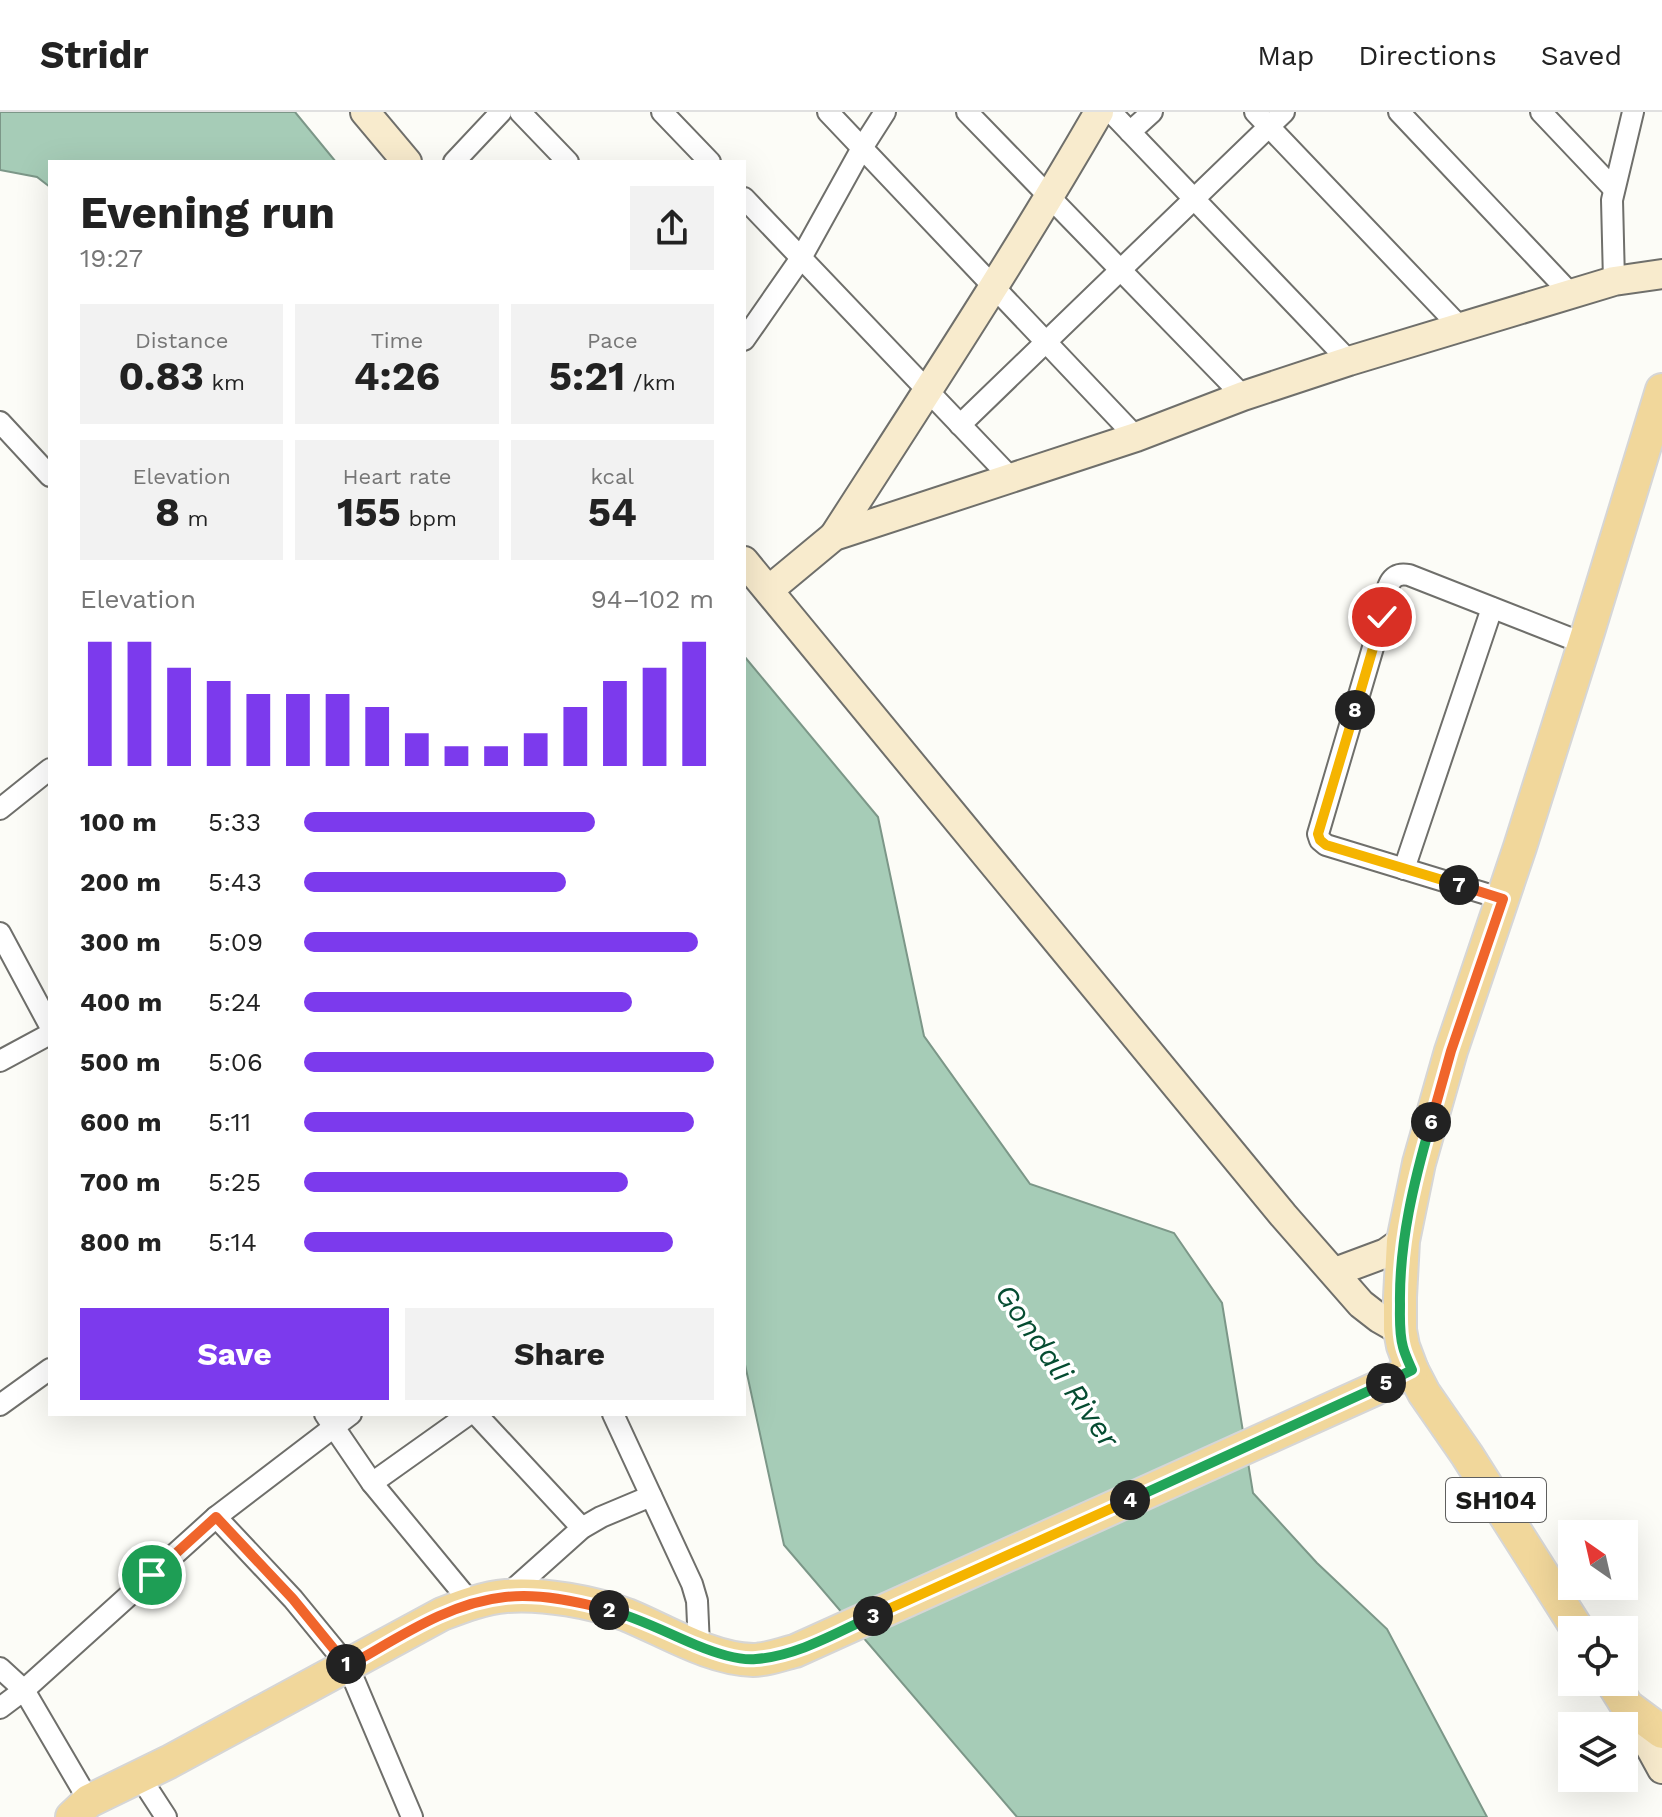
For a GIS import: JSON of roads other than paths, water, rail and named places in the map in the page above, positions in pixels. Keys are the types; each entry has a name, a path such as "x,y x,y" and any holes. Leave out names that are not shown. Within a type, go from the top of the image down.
{"main road":[{"path":"81,1809 442,1614 471,1603 506,1596 548,1597 623,1614 727,1655 755,1660 795,1651 1412,1370 1400,1330 1400,1297 1403,1241 1419,1163 1443,1079 1585,644 1662,390"},
{"name":"SH104","path":"1412,1370 1569,1616"},
{"path":"1622,1696 1662,1732"}],"street":[{"path":"456,160 501,112"},
{"path":"520,112 566,160"},
{"path":"662,112 708,160"},
{"path":"828,112 1136,437"},
{"path":"746,337 801,258 885,112"},
{"path":"967,112 1243,396"},
{"path":"769,590 834,536 993,288 1099,112"},
{"path":"1111,112 1349,361"},
{"path":"1130,132 1152,112"},
{"path":"1399,112 1571,294"},
{"path":"1541,112 1613,188"},
{"path":"1614,281 1613,188 1633,112"},
{"path":"368,113 405,160"},
{"path":"960,425 1194,200 1270,117 1460,327"},
{"path":"746,200 1011,478"},
{"path":"834,536 1136,437 1243,396 1349,361 1614,281 1662,274"},
{"path":"0,422 48,474"},
{"path":"746,563 1283,1215 1361,1304 1400,1330"},
{"path":"1503,899 1326,845 1320,840 1318,834 1379,628 1389,584 1393,576 1401,573 1409,575 1585,644"},
{"path":"1404,869 1492,608"},
{"path":"0,809 48,771"},
{"path":"0,933 48,1022"},
{"path":"0,1061 48,1035"},
{"path":"1335,1272 1386,1253 1403,1241"},
{"path":"0,1405 48,1370"},
{"path":"372,1483 466,1416"},
{"path":"478,1416 582,1528"},
{"path":"614,1416 692,1584 697,1601 699,1646"},
{"path":"0,1708 330,1420 372,1483 471,1603"},
{"path":"506,1596 582,1528 651,1496"},
{"path":"216,1517 293,1599 348,1666 412,1817"},
{"path":"0,1668 24,1690 81,1809"},
{"path":"1621,1696 1662,1769"},
{"path":"140,1777 166,1817"}],"water":[{"path":"0,112 295,112 334,160 48,160 48,185 37,177 0,170"},
{"name":"Gondali River","path":"746,658 878,817 924,1036 1030,1184 1174,1233 1222,1303 1253,1493 1317,1563 1387,1629 1487,1817 1017,1817 784,1545 746,1369"}]}
